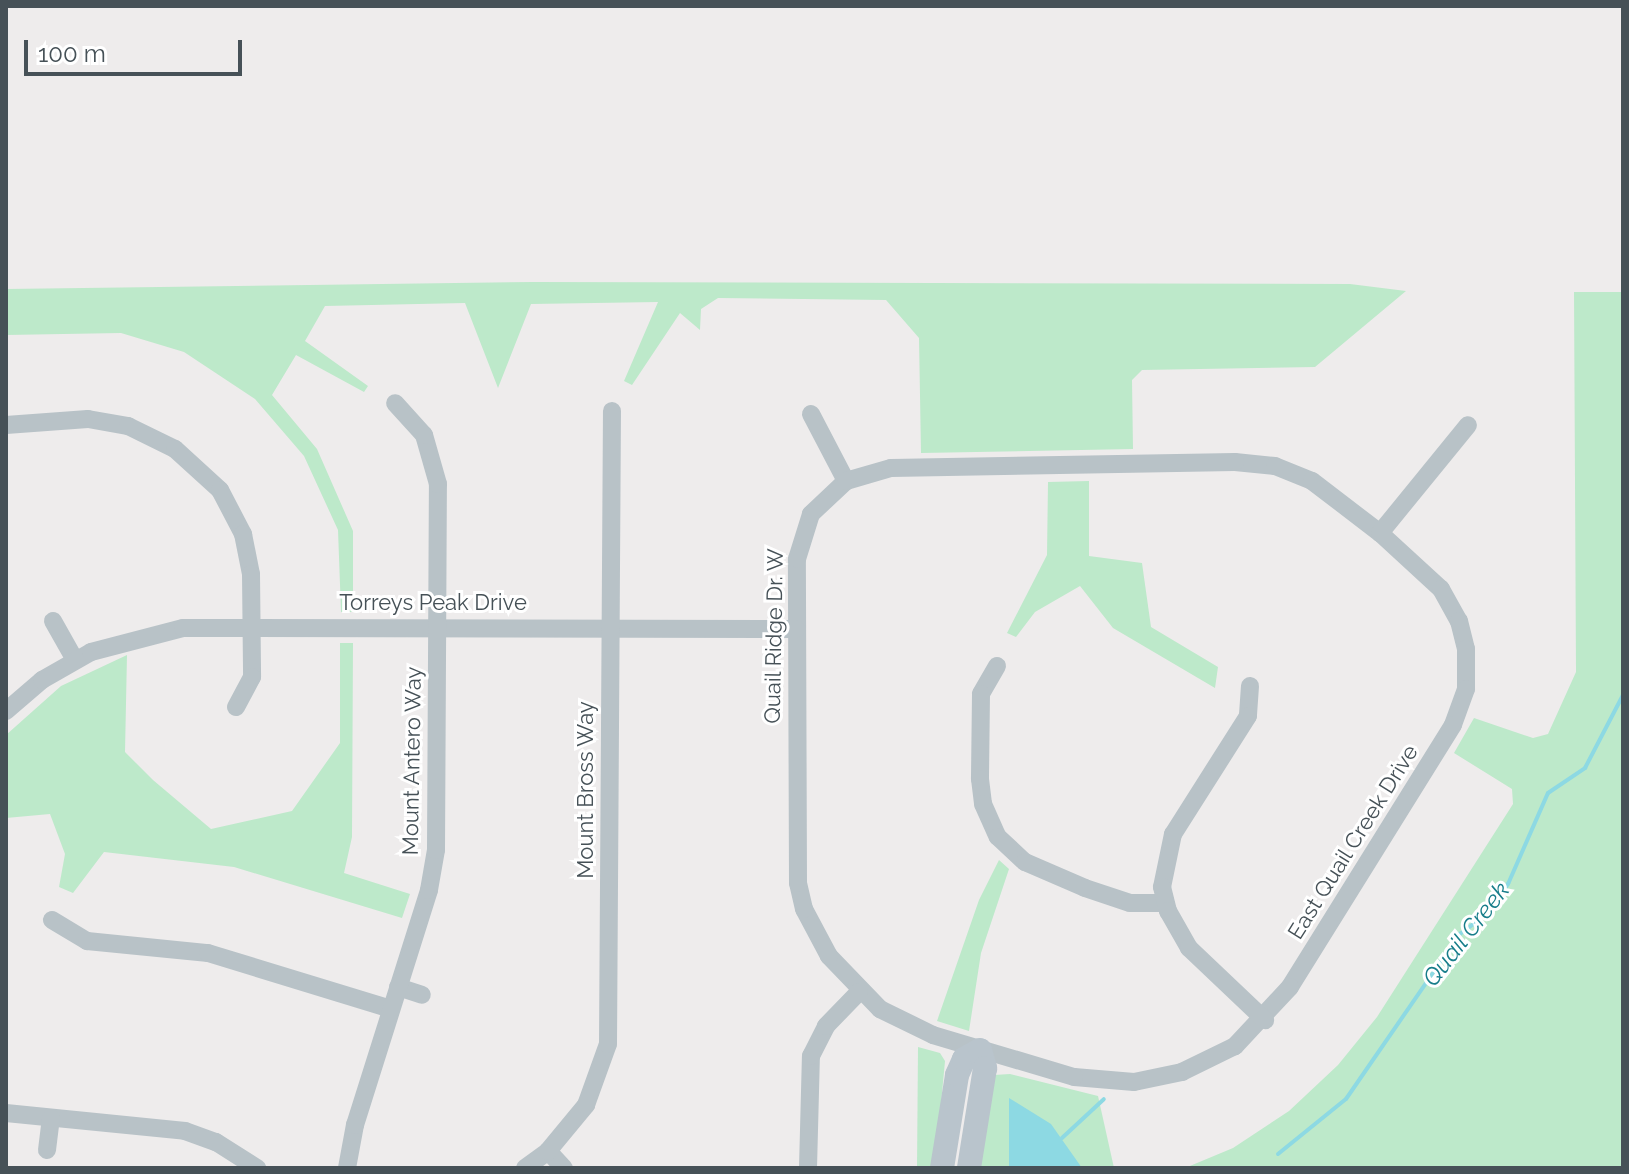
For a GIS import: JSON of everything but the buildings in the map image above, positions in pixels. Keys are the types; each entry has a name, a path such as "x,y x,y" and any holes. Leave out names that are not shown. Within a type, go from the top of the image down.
{"street":[{"name":"Mount Antero Way","path":"347,1168 355,1125 435,861 438,484 424,435 395,403"},
{"name":"Mount Bross Way","path":"525,1168 548,1151 586,1105 609,1034 612,411"},
{"path":"811,414 846,481"},
{"path":"6,425 80,419 115,423 156,438 195,464 220,490 243,534 251,574 252,677 236,707"},
{"path":"1380,533 1468,425"},
{"name":"Quail Ridge Dr. W","path":"980,1050 917,1029 859,992 821,943 798,883 796,629 801,535 820,501 846,481 891,468 1235,462 1275,466"},
{"name":"East Quail Creek Drive","path":"980,1050 1087,1080 1146,1081 1213,1059 1265,1020 1299,974 1463,702 1467,657 1455,612 1428,573 1318,485 1275,466"},
{"path":"53,621 75,660"},
{"name":"Torreys Peak Drive","path":"6,711 75,660 158,632 252,626 796,629"},
{"path":"997,666 981,694 980,779 983,804 998,837 1025,862 1085,888 1130,903 1165,903"},
{"path":"1250,686 1248,716 1169,843 1162,873 1165,903 1189,948 1265,1020"},
{"path":"52,920 87,941 208,953 391,1009"},
{"path":"398,987 422,995"},
{"path":"808,1168 811,1056 826,1026 859,992"},
{"path":"942,1168 957,1075 964,1059 980,1050 985,1068 971,1132 969,1168"},
{"path":"6,1113 192,1133 257,1168"},
{"path":"47,1150 51,1118"},
{"path":"548,1151 564,1168"}],"green space":[{"path":"533,282 1350,284 1406,291 1315,367 1142,370 1132,380 1133,449 921,453 919,338 886,300 718,298 701,309 700,330 680,313 632,385 624,381 658,302 531,304 498,388 465,303 325,306 305,341 368,386 364,392 296,355 272,395 317,449 353,531 353,612 341,612 338,530 304,456 255,399 184,352 121,333 6,335 6,289"},
{"path":"1574,292 1623,292 1623,1168 1185,1168 1233,1148 1289,1111 1338,1065 1377,1017 1513,804 1512,789 1454,753 1474,718 1533,738 1548,734 1576,672"},
{"path":"1089,481 1089,556 1142,563 1151,627 1218,667 1215,688 1113,628 1080,586 1035,612 1016,637 1007,633 1047,555 1048,482"},
{"path":"340,643 353,643 352,837 344,873 410,894 402,918 234,867 104,852 73,893 59,887 65,854 50,814 6,818 6,735 61,686 127,655 125,752 153,780 211,829 292,811 340,743"},
{"path":"999,860 1009,869 981,953 969,1031 937,1021 979,900"},
{"path":"918,1047 940,1053 945,1061 935,1168 917,1168"},
{"path":"1010,1074 1098,1096 1114,1168 976,1168 994,1075"}],"water":[{"path":"1009,1098 1051,1124 1082,1168 1009,1168"}],"waterway":[{"name":"Quail Creek","path":"1278,1154 1346,1099 1460,934 1487,914 1508,884 1548,793 1585,768 1623,695"},
{"path":"1062,1138 1104,1099"}]}
